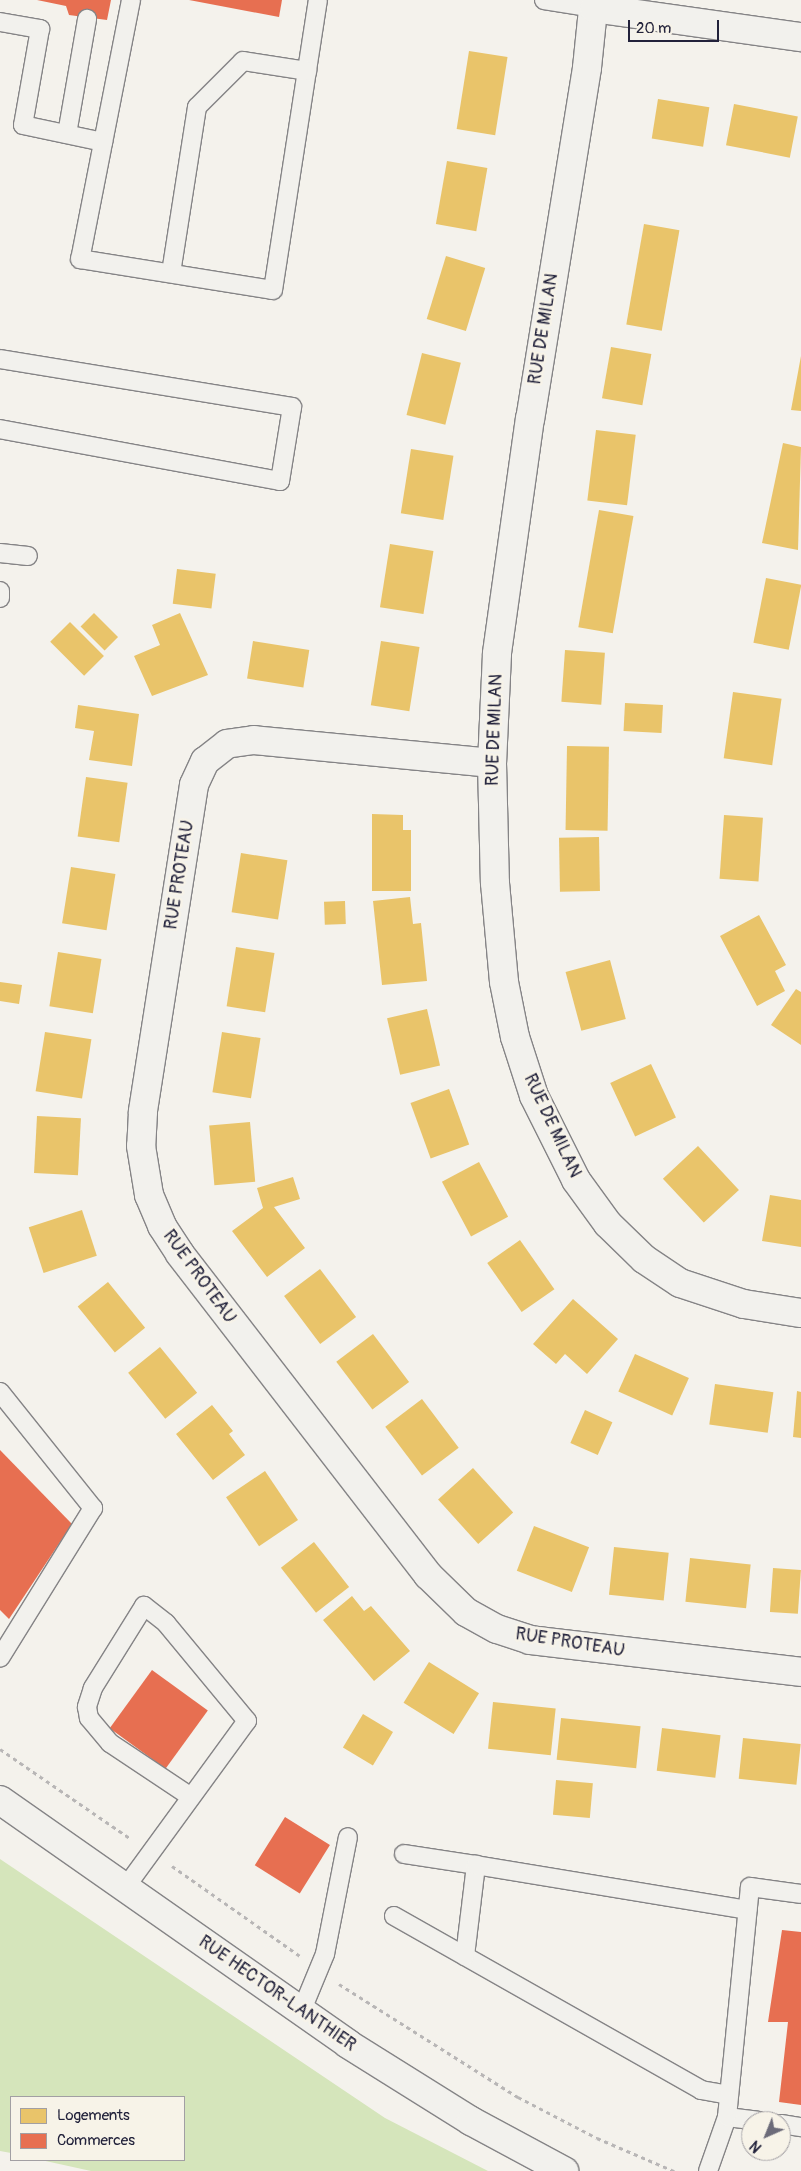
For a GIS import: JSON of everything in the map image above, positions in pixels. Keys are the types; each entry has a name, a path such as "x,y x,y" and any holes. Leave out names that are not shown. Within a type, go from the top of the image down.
{"street":[{"path":"594,4 801,37"},
{"name":"RUE DE MILAN","path":"594,4 587,68 507,572 497,654 492,763 497,924 508,1008 534,1096 572,1173 608,1224 661,1272 680,1283 723,1299 801,1313"},
{"name":"RUE PROTEAU","path":"492,763 254,740 227,744 205,761 194,785 143,1112 141,1146 149,1195 162,1226 180,1254 428,1575 466,1612 497,1629 530,1640 801,1672"},
{"name":"RUE HECTOR-LANTHIER","path":"0,1800 300,2012 434,2099 564,2171"}],"lane":[{"path":"130,0 80,259 273,290 318,0"},
{"path":"544,0 594,4"},
{"path":"67,134 87,19"},
{"path":"0,22 40,29 23,125 103,142"},
{"path":"171,273 197,107 242,61 307,71"},
{"path":"0,359 292,407 280,481 0,430"},
{"path":"0,553 28,556"},
{"path":"0,591 0,598"},
{"path":"0,1392 93,1508 0,1658"},
{"path":"125,1888 248,1721 166,1623 144,1606 92,1688 87,1706 89,1718 110,1743 191,1797"},
{"path":"300,2012 325,1954 348,1837"},
{"path":"404,1854 747,1910"},
{"path":"466,1956 476,1865"},
{"path":"708,2171 727,2116 750,1887 801,1894"},
{"path":"394,1916 701,2090 729,2095"},
{"path":"727,2116 741,2118"}],"path":[{"path":"0,1749 135,1841"},
{"path":"171,1866 305,1960"},
{"path":"334,1980 404,2028 518,2097 597,2138 674,2171"}],"green space":[{"path":"0,1859 385,2118 488,2171 91,2171 46,2161 185,2161 185,2096 10,2096 10,2153 0,2151"}],"building: Logements":[{"path":"469,51 508,57 495,135 457,129"},
{"path":"658,99 709,107 703,147 652,139"},
{"path":"734,104 798,116 790,158 726,145"},
{"path":"447,161 487,168 476,231 436,224"},
{"path":"644,224 679,230 662,331 626,324"},
{"path":"446,256 485,268 466,331 427,319"},
{"path":"611,347 651,354 642,405 602,398"},
{"path":"422,353 461,363 445,425 407,415"},
{"path":"801,356 801,411 791,410"},
{"path":"596,430 636,435 627,505 587,500"},
{"path":"783,443 801,447 798,550 762,543"},
{"path":"411,449 453,456 443,520 401,513"},
{"path":"599,510 633,516 613,633 578,627"},
{"path":"390,544 433,551 423,614 380,607"},
{"path":"177,569 216,574 211,608 173,604"},
{"path":"766,578 801,585 789,650 753,643"},
{"path":"94,613 118,637 105,650 81,626"},
{"path":"180,613 208,675 152,696 134,656 160,645 152,625"},
{"path":"70,622 104,656 84,676 50,642"},
{"path":"253,641 309,650 303,687 247,679"},
{"path":"381,641 420,647 409,711 371,705"},
{"path":"565,650 605,653 601,705 561,702"},
{"path":"733,692 782,699 772,765 724,758"},
{"path":"625,703 663,705 661,733 624,731"},
{"path":"78,705 139,714 132,766 89,760 94,731 75,728"},
{"path":"567,746 609,747 608,831 566,830"},
{"path":"86,777 128,783 119,842 78,836"},
{"path":"372,814 403,815 403,830 411,830 411,891 372,891"},
{"path":"724,815 763,818 758,882 720,879"},
{"path":"599,837 600,891 560,892 559,838"},
{"path":"241,853 287,860 278,920 232,912"},
{"path":"71,867 115,874 107,930 62,923"},
{"path":"410,897 413,924 421,923 427,981 382,985 373,901"},
{"path":"345,901 346,924 325,925 324,902"},
{"path":"759,915 786,965 775,971 785,991 757,1006 720,936"},
{"path":"236,947 275,953 265,1012 227,1006"},
{"path":"58,952 101,959 93,1013 49,1006"},
{"path":"610,960 626,1019 581,1031 566,972"},
{"path":"0,982 22,985 19,1004 0,1001"},
{"path":"796,989 801,992 801,1045 771,1025"},
{"path":"427,1009 440,1066 400,1075 387,1018"},
{"path":"45,1032 91,1039 82,1099 36,1091"},
{"path":"222,1032 261,1038 251,1098 212,1092"},
{"path":"651,1064 676,1117 635,1136 610,1083"},
{"path":"449,1089 469,1144 431,1158 410,1103"},
{"path":"37,1116 81,1118 78,1175 34,1173"},
{"path":"250,1122 255,1182 214,1185 209,1126"},
{"path":"698,1146 739,1190 704,1223 663,1179"},
{"path":"479,1162 508,1217 471,1236 442,1182"},
{"path":"293,1177 300,1199 274,1207 305,1248 267,1277 232,1231 263,1208 257,1188"},
{"path":"770,1195 801,1200 801,1247 762,1241"},
{"path":"82,1210 97,1256 44,1273 29,1227"},
{"path":"520,1240 554,1289 522,1312 487,1263"},
{"path":"320,1269 356,1317 320,1344 284,1296"},
{"path":"108,1282 145,1328 115,1352 78,1307"},
{"path":"573,1299 618,1339 587,1374 565,1354 556,1364 533,1344"},
{"path":"373,1334 409,1382 372,1410 336,1362"},
{"path":"160,1347 197,1393 165,1419 128,1373"},
{"path":"635,1354 689,1378 672,1415 618,1391"},
{"path":"715,1384 773,1392 768,1433 709,1425"},
{"path":"797,1391 801,1392 801,1438 793,1437"},
{"path":"422,1399 459,1448 422,1475 385,1427"},
{"path":"212,1405 233,1431 229,1434 245,1455 213,1480 176,1434"},
{"path":"585,1410 612,1422 598,1455 570,1443"},
{"path":"473,1468 513,1513 478,1544 438,1499"},
{"path":"265,1471 298,1520 259,1546 226,1497"},
{"path":"534,1526 589,1547 572,1592 517,1571"},
{"path":"314,1542 349,1587 316,1613 281,1568"},
{"path":"614,1547 669,1553 664,1600 609,1595"},
{"path":"690,1558 751,1564 746,1608 685,1602"},
{"path":"773,1568 801,1570 798,1614 770,1612"},
{"path":"352,1596 364,1611 371,1606 410,1651 374,1681 323,1620"},
{"path":"429,1662 479,1693 454,1734 404,1703"},
{"path":"493,1702 556,1709 551,1755 488,1749"},
{"path":"363,1714 393,1732 373,1765 343,1747"},
{"path":"561,1718 641,1726 636,1768 557,1760"},
{"path":"662,1728 721,1735 715,1778 657,1771"},
{"path":"743,1738 801,1744 796,1785 739,1779"},
{"path":"556,1780 593,1783 590,1818 553,1815"}],"building: Commerces":[{"path":"37,0 111,0 107,20 69,15 66,6"},
{"path":"189,0 282,0 279,17"},
{"path":"0,1450 72,1524 9,1619 0,1610"},
{"path":"152,1670 208,1711 166,1769 110,1728"},
{"path":"285,1817 330,1845 300,1893 255,1865"},
{"path":"782,1930 801,1932 801,2105 779,2102 788,2022 768,2022"}]}
